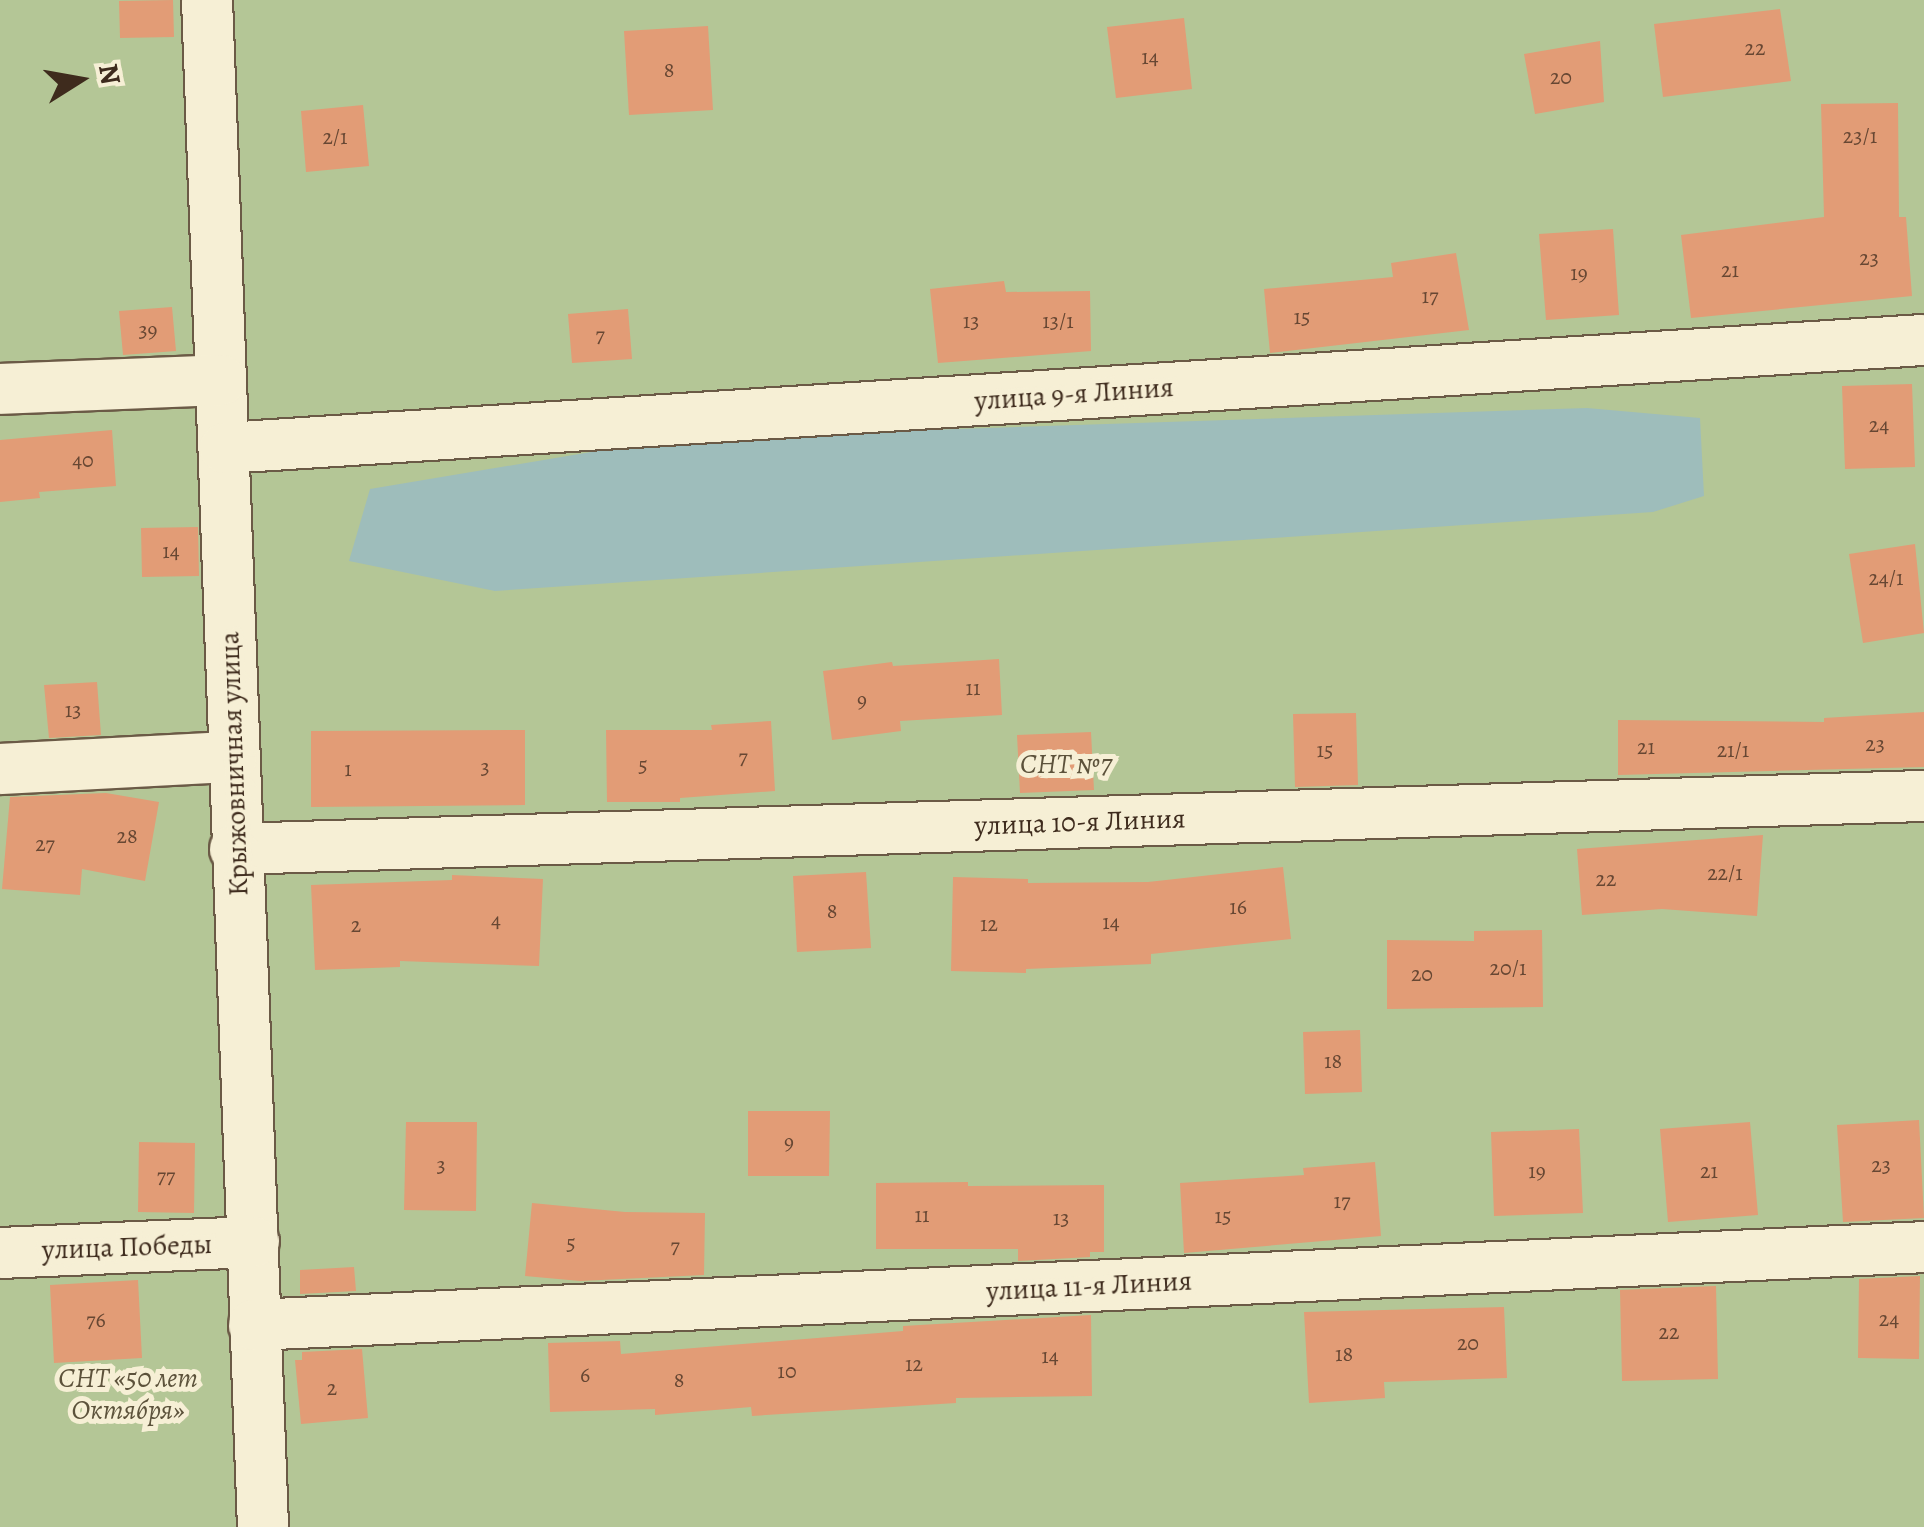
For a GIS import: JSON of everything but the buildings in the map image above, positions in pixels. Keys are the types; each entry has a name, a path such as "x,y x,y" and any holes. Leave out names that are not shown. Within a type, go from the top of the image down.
{"street":[{"name":"Крыжовничная улица","path":"208,0 232,756 263,1527"},
{"name":"улица 9-я Линия","path":"225,448 1924,340"},
{"path":"0,389 221,380"},
{"path":"0,769 232,756"},
{"name":"улица 10-я Линия","path":"236,849 1924,796"},
{"name":"улица Победы","path":"0,1252 254,1242"},
{"name":"улица 11-я Линия","path":"254,1325 1924,1247"}],"green space":[{"name":"СНТ №7","path":"0,0 1924,0 1924,1527 0,1527"}],"water":[{"path":"1587,408 1700,418 1704,496 1653,512 495,591 349,561 370,489 615,448 898,431"}],"park label":[{"name":"СНТ «50 лет Октября»","path":"128,1394"}]}
